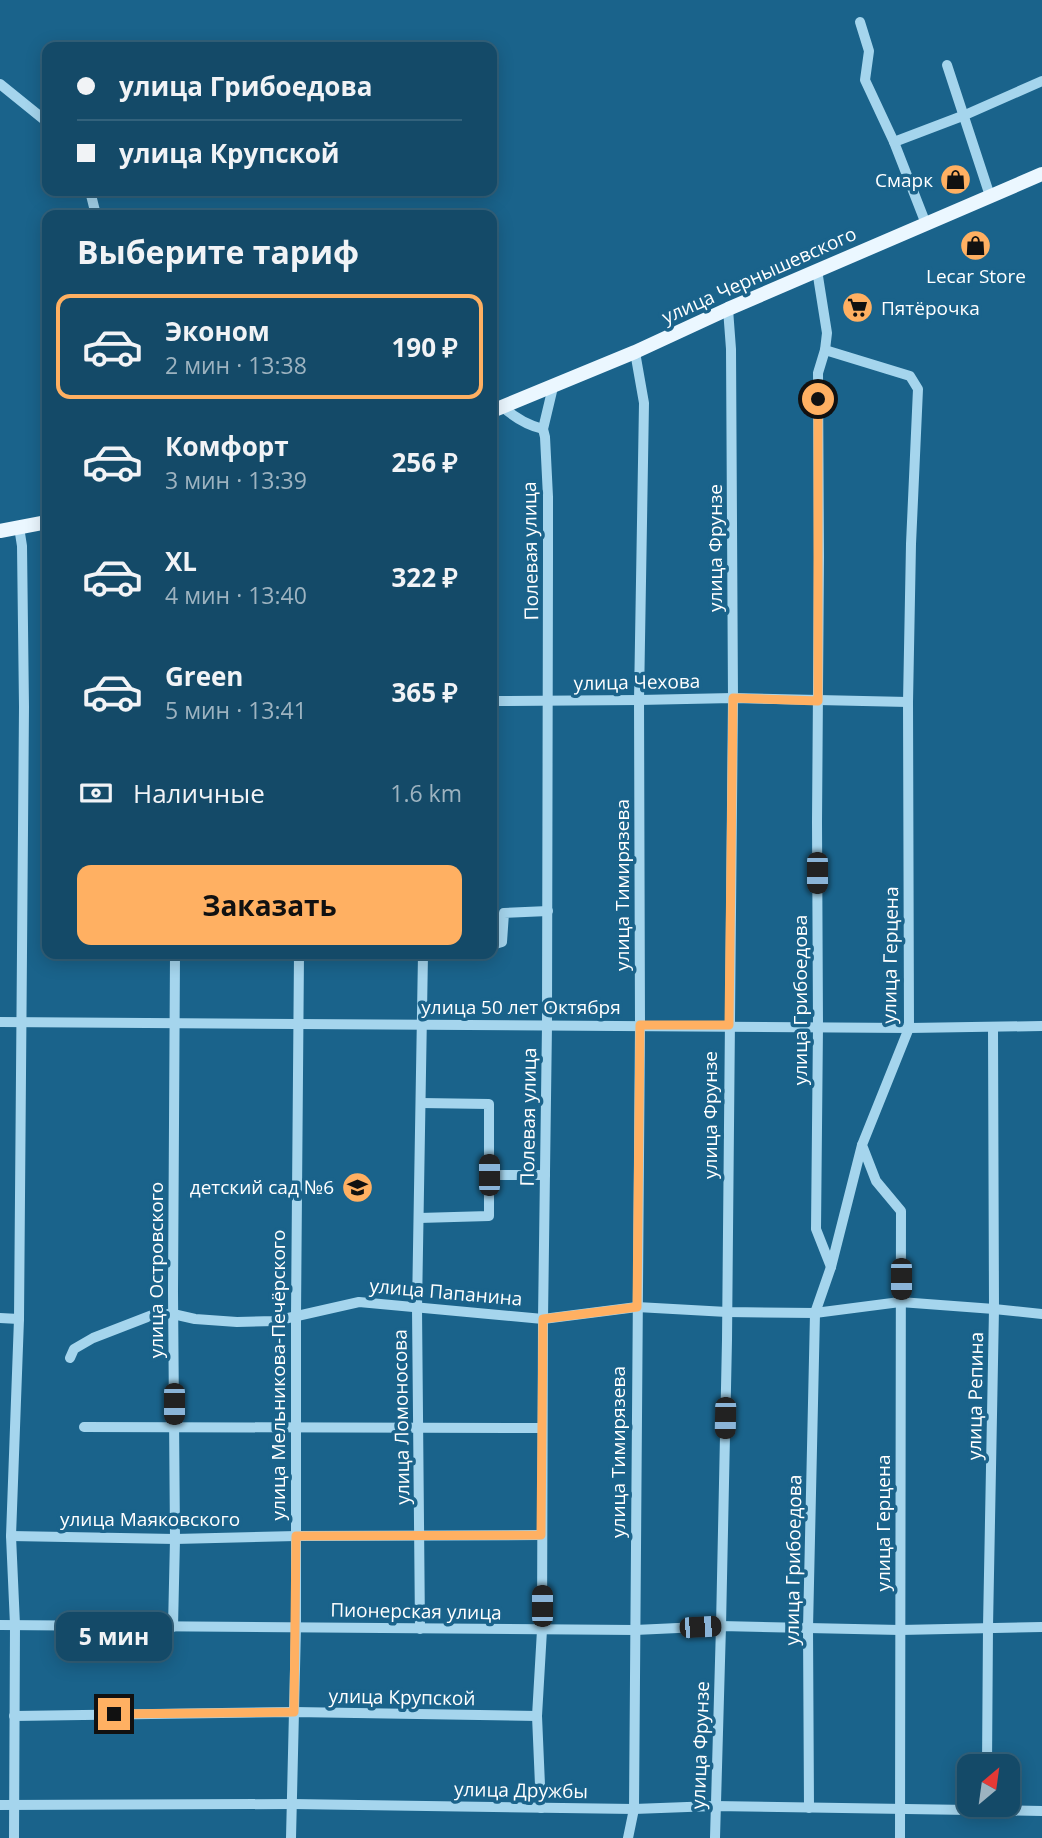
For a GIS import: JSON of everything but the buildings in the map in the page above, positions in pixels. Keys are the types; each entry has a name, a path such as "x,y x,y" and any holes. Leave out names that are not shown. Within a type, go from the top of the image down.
{"main road":[{"name":"улица Чернышевского","path":"498,409 1042,174"},
{"path":"0,531 42,523"}],"street":[{"path":"860,22 869,51 865,80 894,142 926,224"},
{"path":"947,65 990,196"},
{"path":"894,142 1042,81"},
{"path":"0,85 42,118"},
{"name":"улица Грибоедова","path":"817,270 827,333 818,373 816,1229 831,1267"},
{"name":"улица Фрунзе","path":"715,1838 727,1312 733,698 731,349 728,309"},
{"name":"улица Герцена","path":"825,350 910,376 918,389 908,702 909,1028 862,1145 876,1181 901,1212 900,1838"},
{"name":"улица Тимирязева","path":"628,1838 634,1809 640,1025 639,700 644,403 635,352"},
{"name":"Полевая улица","path":"541,1808 537,1716 542,1630 549,701 548,496 543,429 553,387"},
{"path":"498,409 543,429"},
{"path":"14,1838 15,1625 10,1536 19,1318 24,707 22,546 19,527"},
{"name":"улица Чехова","path":"497,701 733,698 908,702"},
{"path":"497,944 502,943 504,914 548,911"},
{"name":"улица Островского","path":"173,1628 175,959"},
{"name":"улица Мельникова-Печёрского","path":"291,1838 296,1627 299,959"},
{"name":"улица Ломоносова","path":"421,1629 418,1308 423,959"},
{"name":"улица 50 лет Октября","path":"0,1021 909,1028 1042,1026"},
{"name":"улица Репина","path":"987,1754 994,1309 993,1028"},
{"path":"419,1217 489,1216 489,1104 421,1103"},
{"name":"улица Грибоедова","path":"809,1808 808,1628 815,1313 831,1267 862,1145"},
{"path":"489,1175 545,1175"},
{"name":"улица Папанина","path":"70,1358 74,1349 93,1338 155,1314 237,1322 275,1321 359,1301 543,1319 637,1307 815,1313 900,1302 1042,1314"},
{"path":"0,1318 19,1318"},
{"path":"84,1427 542,1428"},
{"name":"улица Маяковского","path":"10,1536 175,1539 541,1535"},
{"name":"Пионерская улица","path":"0,1625 542,1630 721,1626 900,1630 1042,1627"},
{"name":"улица Крупской","path":"14,1716 294,1712 537,1716"},
{"name":"улица Дружбы","path":"0,1805 292,1804 634,1809 714,1806 900,1810 957,1808"},
{"name":"улица Дружбы","path":"1020,1809 1042,1811"}],"place":[{"name":"Смарк","path":"956,180"},
{"name":"Lecar Store","path":"976,245"},
{"name":"Пятёрочка","path":"858,308"},
{"name":"детский сад №6","path":"357,1187"}],"route":[{"path":"114,1714 294,1712 296,1536 541,1535 543,1319 637,1307 640,1025 729,1025 733,698 818,701 818,399"}]}
